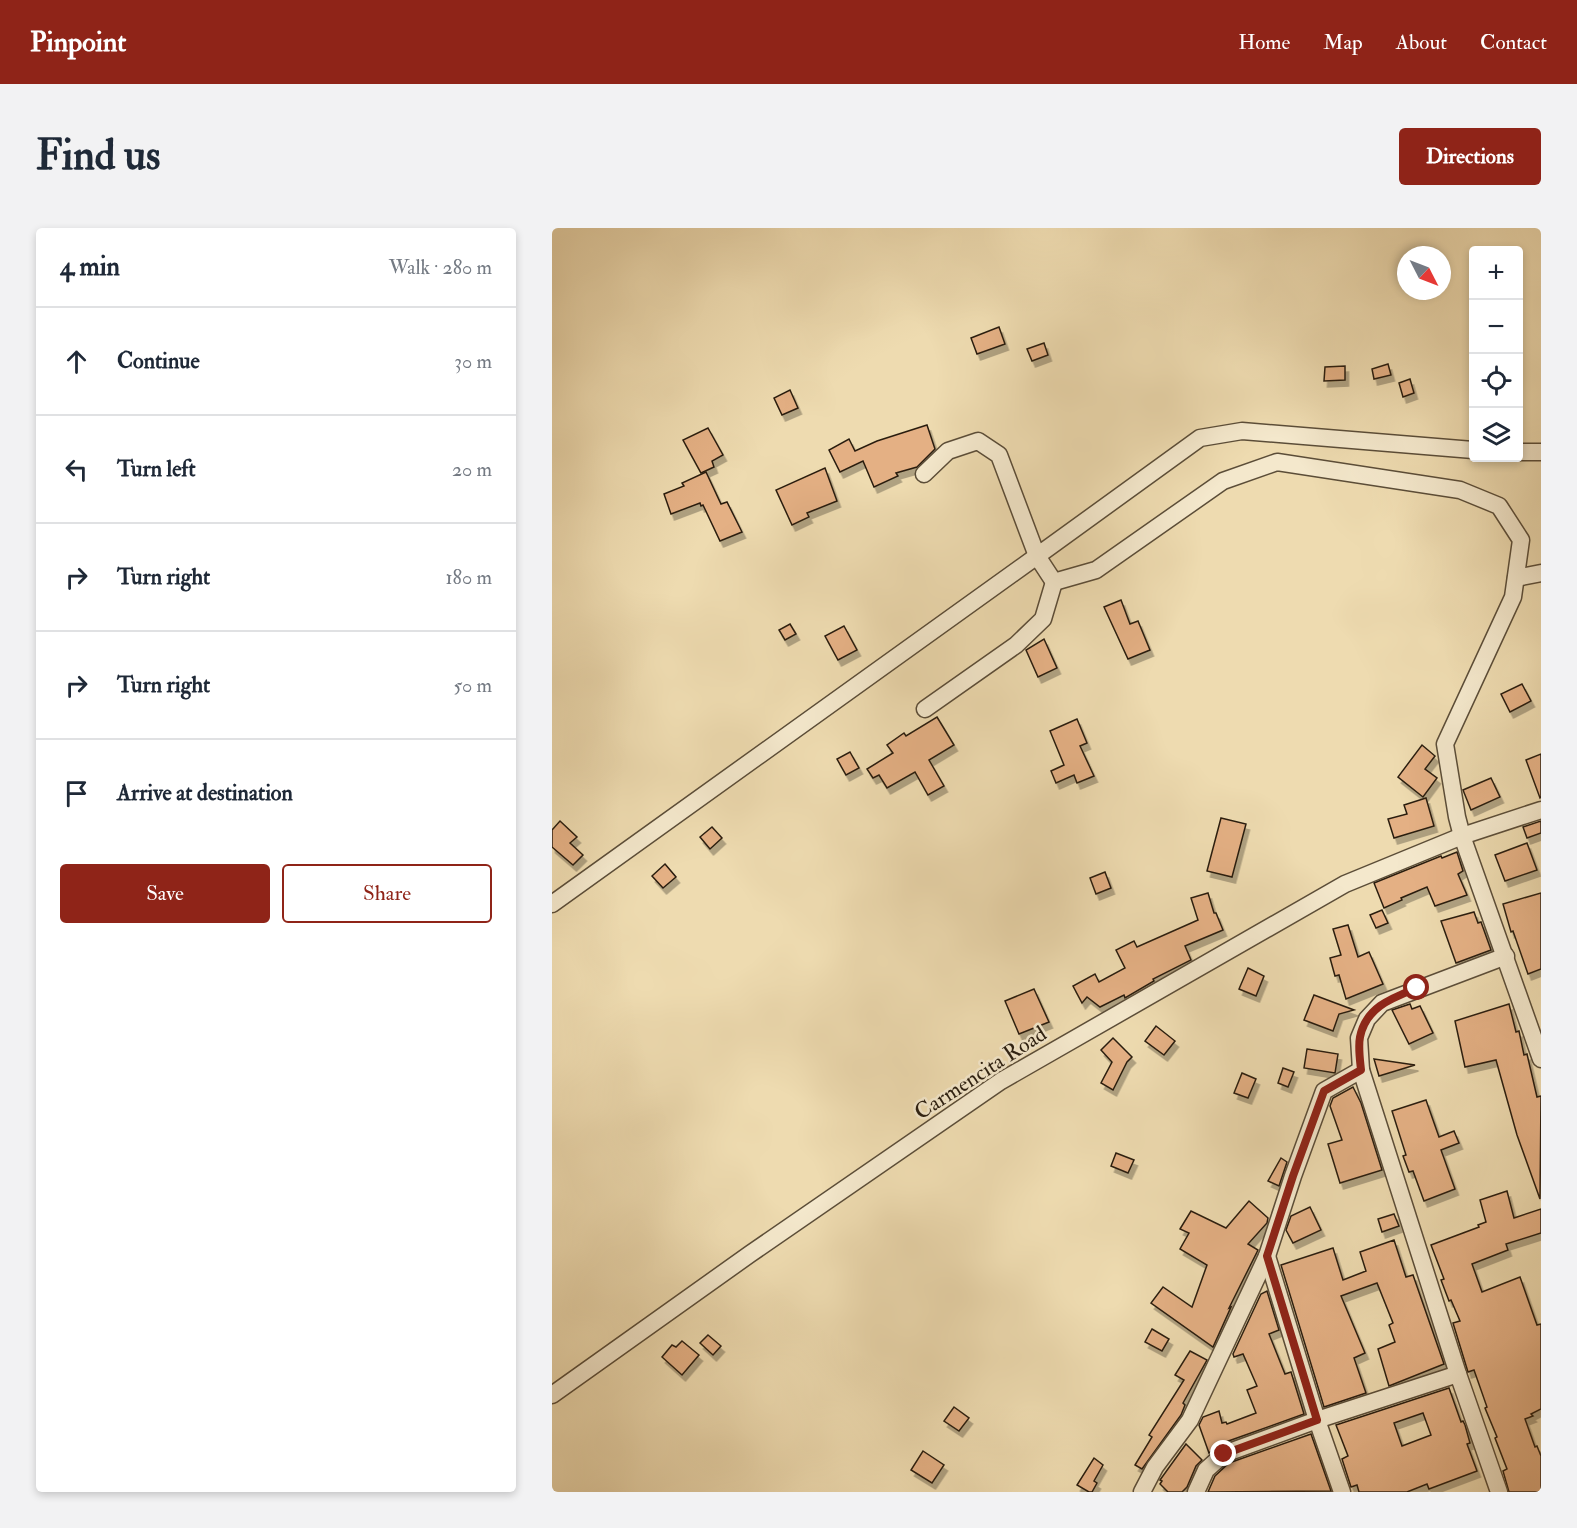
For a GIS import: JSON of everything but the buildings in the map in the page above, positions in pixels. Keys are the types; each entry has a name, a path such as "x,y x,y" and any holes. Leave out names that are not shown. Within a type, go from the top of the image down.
{"street":[{"path":"552,904 1200,438 1242,431 1469,450"},
{"path":"924,474 948,451 978,441 999,455 1037,556 1054,582 1043,619 1016,645 925,709"},
{"path":"1523,452 1541,452"},
{"path":"1054,582 1096,570 1222,481 1277,462 1460,490 1499,506 1521,540 1514,597 1445,744 1462,836 1541,1059"},
{"path":"1516,578 1541,573"},
{"name":"Carmencita Road","path":"552,1395 1001,1081 1345,884 1462,836 1541,810"},
{"path":"1499,1492 1458,1374 1361,1070 1359,1038 1367,1019 1382,1003 1506,956"},
{"path":"1142,1492 1155,1467 1190,1420 1267,1256 1324,1091 1361,1070"},
{"path":"1267,1256 1317,1420 1342,1492"},
{"path":"1196,1492 1206,1470 1224,1454 1317,1420 1458,1374"}],"route":[{"path":"1224,1454 1317,1420 1267,1256 1324,1091 1361,1070 1359,1038 1367,1019 1382,1003 1417,988"}]}
